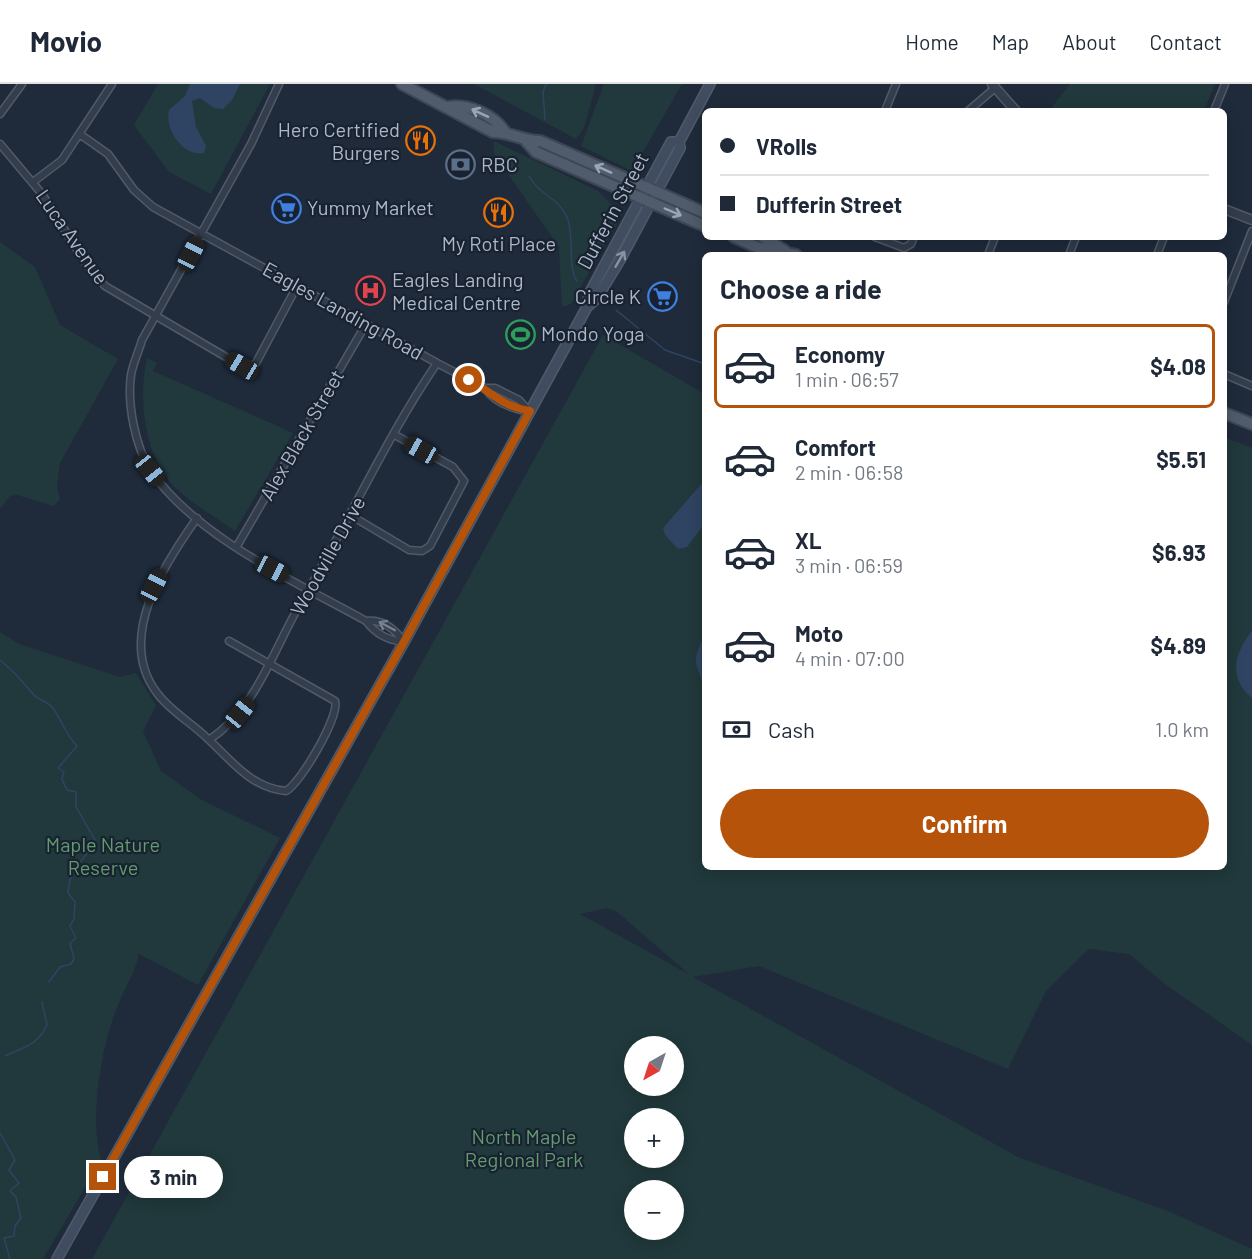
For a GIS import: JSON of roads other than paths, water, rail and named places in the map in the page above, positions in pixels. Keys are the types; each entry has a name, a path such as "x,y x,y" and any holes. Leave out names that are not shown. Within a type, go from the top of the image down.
{"main road":[{"path":"402,84 494,132 505,132 526,141 536,152 649,195 702,212"},
{"name":"Dufferin Street","path":"57,1259 404,642 587,307 589,294 680,148 680,142 710,84"},
{"path":"649,195 702,223"},
{"path":"741,240 759,248 781,252"},
{"path":"768,240 789,252"},
{"path":"1227,414 1252,424"}],"street":[{"path":"0,114 22,84"},
{"path":"33,182 62,160 81,135 112,84"},
{"path":"279,84 251,144 142,340 131,375 135,426 150,470 170,495 197,518 257,561 366,621 374,631 387,638 404,642"},
{"path":"886,108 896,84"},
{"path":"1215,108 1225,84"},
{"path":"971,108 993,86 1013,108"},
{"name":"Eagles Landing Road","path":"81,135 96,143 108,154 143,199 437,363 485,388 495,388 519,400 530,411"},
{"name":"Luca Avenue","path":"0,144 33,182 86,264 105,286 242,366 249,368 257,362 297,286"},
{"path":"1227,210 1252,220"},
{"path":"1227,294 1252,231"},
{"path":"883,240 904,248 913,240"},
{"name":"Alex Black Street","path":"237,546 366,324"},
{"name":"Woodville Drive","path":"209,740 231,723 248,703 350,515 437,363"},
{"path":"1227,375 1252,386"},
{"name":"Eagles Landing Road","path":"485,388 489,396 512,408 530,411"},
{"path":"350,515 410,550 422,551 430,546 461,492 464,481 453,467 395,435"},
{"path":"197,518 154,586 148,606 142,655 148,676 157,693 209,740 229,763 258,782 277,790 286,791 299,780 337,706 335,701 321,691 229,641"},
{"path":"366,621 375,620 397,631 404,642"}],"water":[{"path":"190,84 240,84 232,100 223,109 214,108 200,98 192,101 196,127 206,146 204,153 189,151 182,146 169,125 169,110 185,96"},
{"path":"702,483 702,527 687,547 678,549 665,535 663,528"},
{"path":"1252,631 1252,698 1239,682 1236,665 1241,648"},
{"path":"702,640 702,684 696,661"}],"waterway":[{"path":"545,119 543,92 546,84"},
{"path":"529,176 559,205 567,217 571,233 572,268 577,281"},
{"path":"616,310 665,350 702,363"},
{"path":"0,660 35,696 52,707 77,746 58,768 64,772 62,779 67,790 76,792 76,807 95,840 75,869 69,883 68,893 75,902 74,919 70,926 76,938 70,943 74,959 71,964 60,967 49,982"},
{"path":"5,1056 30,1045 43,1032 47,1025 42,1002"},
{"path":"0,1133 15,1160 9,1170 19,1183 10,1191 16,1197 21,1218 15,1226 14,1236 4,1238 10,1259"}],"place":[{"name":"Hero Certified Burgers","path":"421,141"},
{"name":"RBC","path":"460,165"},
{"name":"Yummy Market","path":"286,208"},
{"name":"My Roti Place","path":"499,213"},
{"name":"Eagles Landing Medical Centre","path":"371,291"},
{"name":"Circle K","path":"662,297"},
{"name":"Mondo Yoga","path":"520,334"}],"park label":[{"name":"Maple Nature Reserve","path":"103,856"},
{"name":"North Maple Regional Park","path":"524,1148"}]}
